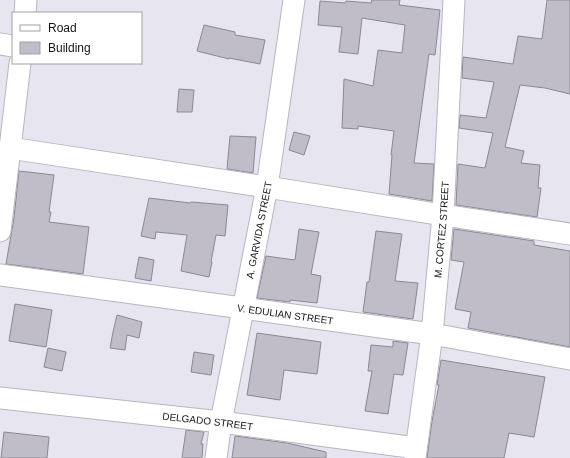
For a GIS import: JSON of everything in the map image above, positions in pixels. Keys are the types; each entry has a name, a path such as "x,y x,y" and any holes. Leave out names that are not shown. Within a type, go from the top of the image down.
{"street":[{"path":"25,12 26,0"},
{"name":"A. GARVIDA STREET","path":"216,458 221,422 267,187 294,0"},
{"name":"M. CORTEZ STREET","path":"415,453 432,334 443,215 454,0"},
{"path":"0,44 12,46"},
{"path":"0,232 20,64"},
{"path":"10,148 570,234"},
{"name":"V. EDULIAN STREET","path":"0,275 432,334 570,359"},
{"name":"DELGADO STREET","path":"0,398 221,422 415,453"}],"building":[{"path":"372,0 400,0 399,5 440,10 435,55 429,54 414,163 434,164 432,201 389,194 394,131 358,126 358,129 342,128 344,79 373,86 378,50 402,53 405,25 362,18 358,54 339,52 342,27 318,25 320,1 371,3"},
{"path":"547,0 570,0 570,94 545,88 520,85 505,147 524,151 521,163 540,165 538,188 541,188 537,217 456,205 458,164 485,168 493,133 459,128 460,115 486,118 494,82 462,78 463,57 513,64 518,36 542,39"},
{"path":"204,25 235,32 235,35 265,40 260,64 229,59 197,51"},
{"path":"179,89 194,90 192,112 177,112"},
{"path":"294,132 310,136 304,155 289,150"},
{"path":"230,136 256,137 253,173 227,169"},
{"path":"19,171 54,175 49,222 89,227 83,274 6,264 14,218"},
{"path":"149,198 190,203 228,205 225,236 216,235 209,277 181,271 187,235 156,232 155,239 141,236"},
{"path":"299,229 319,232 311,274 321,276 317,303 290,300 290,302 257,298 266,256 295,260"},
{"path":"454,229 534,241 534,245 570,251 570,347 468,328 471,312 455,309 464,262 451,260"},
{"path":"376,231 402,234 395,281 418,283 413,319 363,312"},
{"path":"139,257 154,260 151,281 135,278"},
{"path":"15,304 52,310 46,347 9,341"},
{"path":"117,315 142,322 139,338 127,335 125,350 110,348"},
{"path":"257,333 321,342 317,374 284,370 280,400 247,395"},
{"path":"393,341 408,343 403,375 394,374 388,414 365,411 372,371 368,371 371,345 393,347"},
{"path":"48,348 66,352 62,371 44,367"},
{"path":"194,352 214,355 211,375 191,372"},
{"path":"441,360 545,377 534,437 509,433 504,458 427,458 439,385 437,385"},
{"path":"186,430 204,432 201,444 203,444 202,458 182,458"},
{"path":"4,432 49,437 47,458 1,458"},
{"path":"235,436 287,443 326,452 326,458 232,458"}]}
